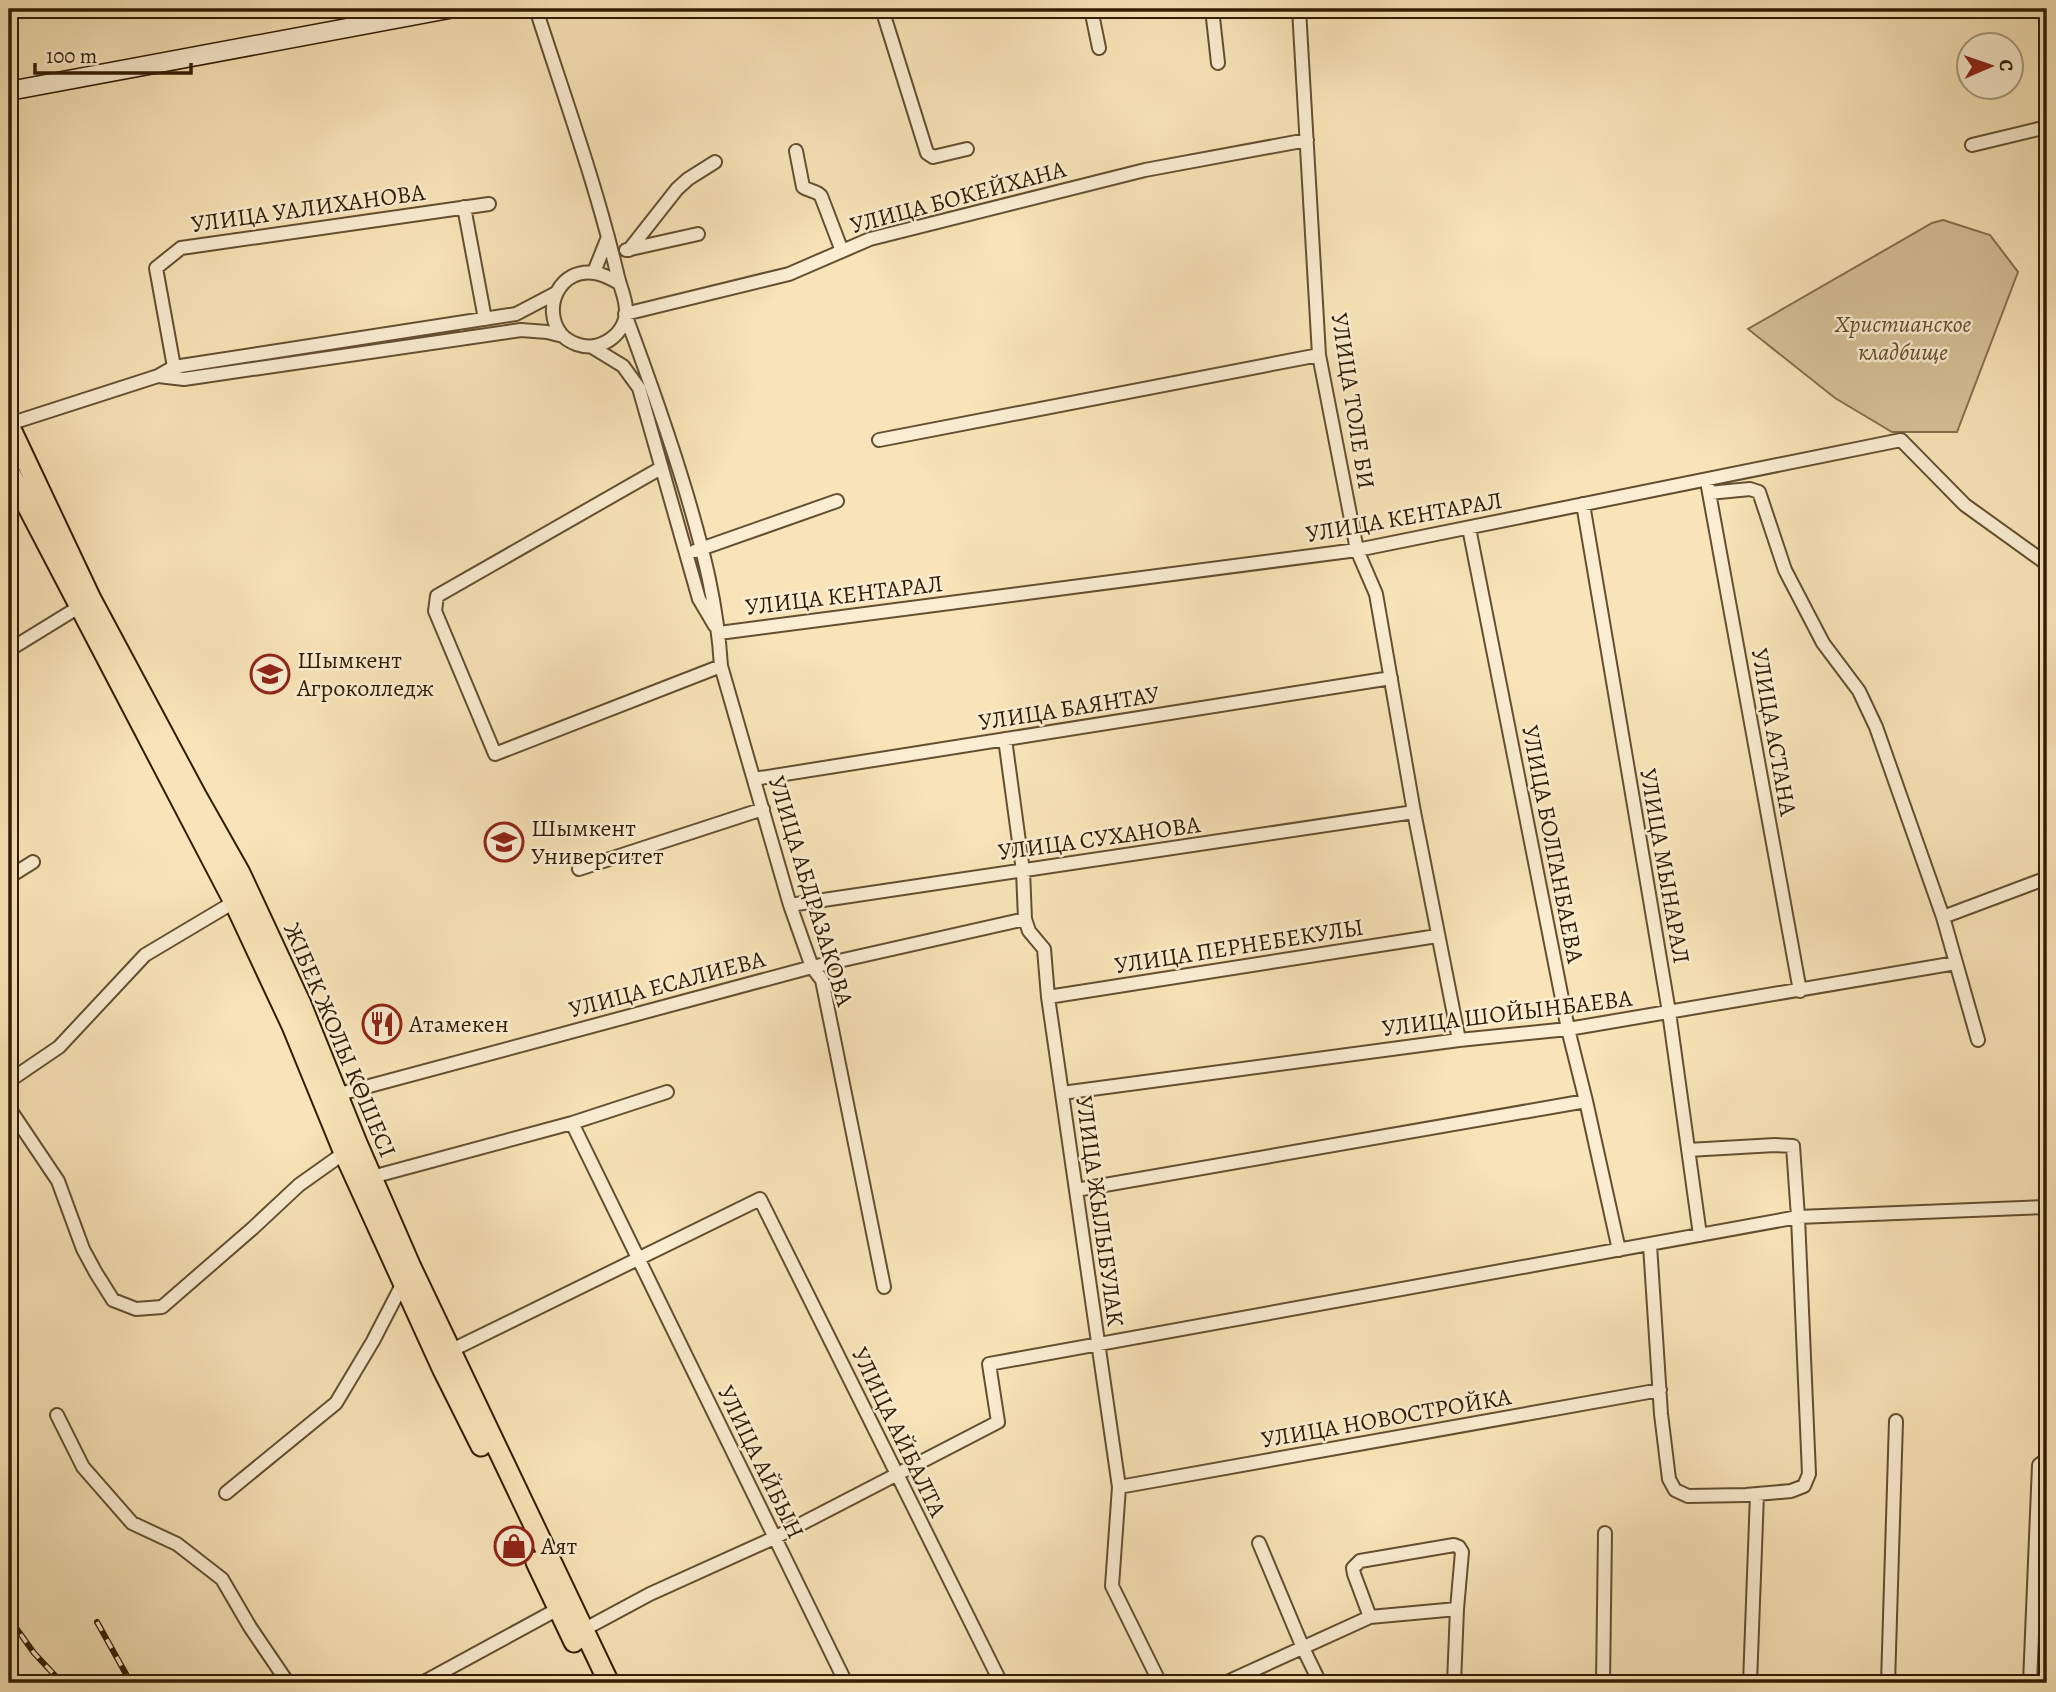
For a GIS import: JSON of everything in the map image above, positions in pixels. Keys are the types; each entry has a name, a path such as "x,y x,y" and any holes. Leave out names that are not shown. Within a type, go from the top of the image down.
{"main road":[{"path":"9,91 449,9"},
{"name":"ЖІБЕК ЖОЛЫ КӨШЕСІ","path":"9,425 91,599 240,873 301,1004 344,1153 594,1683"},
{"name":"ЖІБЕК ЖОЛЫ КӨШЕСІ","path":"9,471 234,902 292,1026 372,1177 450,1352 609,1683"}],"street":[{"path":"158,376 184,379 521,330 547,332 563,336 576,344 592,347 606,342 618,332 626,303 608,236 536,9"},
{"path":"882,9 928,153 933,157 967,149"},
{"path":"1091,9 1099,48"},
{"path":"1212,9 1218,63"},
{"name":"УЛИЦА ТОЛЕ БИ","path":"1299,9 1319,355 1357,550 1376,594 1413,813 1459,1040"},
{"path":"1972,145 2047,127"},
{"name":"УЛИЦА БОКЕЙХАНА","path":"625,314 789,274 870,239 1145,170 1307,140"},
{"path":"796,151 803,187 821,196 842,251"},
{"path":"629,250 677,189 715,162"},
{"name":"УЛИЦА УАЛИХАНОВА","path":"174,366 156,268 181,248 489,204"},
{"path":"464,207 485,318"},
{"path":"612,254 698,234"},
{"path":"594,272 608,236"},
{"path":"9,425 158,376 174,366 516,314 555,293 565,281 579,273 594,272 619,283"},
{"path":"555,293 553,316 563,336"},
{"name":"УЛИЦА АБДРАЗАКОВА","path":"625,314 665,421 702,549 713,590 721,666 790,905 812,967 822,980 884,1287"},
{"name":"УЛИЦА АБДРАЗАКОВА","path":"592,347 623,366 639,388 699,598 719,633"},
{"path":"880,440 1319,355"},
{"name":"УЛИЦА КЕНТАРАЛ","path":"719,633 1357,550 1901,440 1965,505 2047,564"},
{"path":"662,468 437,596 435,611 495,754 721,666"},
{"name":"УЛИЦА АСТАНА","path":"1707,479 1800,991"},
{"path":"1709,494 1750,489 1759,492 1785,570 1823,643 1859,691 1876,727 1943,917 1978,1040"},
{"path":"686,554 837,502"},
{"name":"УЛИЦА МЫНАРАЛ","path":"1583,504 1669,1012 1700,1235"},
{"name":"УЛИЦА БОЛГАНБАЕВА","path":"1469,528 1568,1029 1587,1101 1619,1250"},
{"path":"9,650 79,607"},
{"name":"УЛИЦА БАЯНТАУ","path":"754,779 1391,678"},
{"name":"УЛИЦА ЖЫЛЫБУЛАК","path":"1005,739 1023,871 1025,919 1029,931 1044,949 1048,997 1119,1487 1112,1586 1160,1683"},
{"path":"579,869 763,809"},
{"name":"УЛИЦА СУХАНОВА","path":"790,905 1413,813"},
{"path":"9,877 33,862"},
{"path":"1943,917 2047,877"},
{"path":"9,1081 58,1047 145,955 234,902"},
{"name":"УЛИЦА ЕСАЛИЕВА","path":"330,1097 812,967 1025,919"},
{"name":"УЛИЦА ПЕРНЕБЕКУЛЫ","path":"1048,997 1437,936"},
{"name":"УЛИЦА ШОЙЫНБАЕВА","path":"1062,1093 1459,1040 1568,1029 1956,963"},
{"path":"372,1177 572,1123 667,1092"},
{"path":"1076,1190 1587,1101"},
{"path":"9,1108 58,1181 83,1249 113,1300 136,1309 162,1307 299,1185 344,1153"},
{"name":"УЛИЦА АЙБЫН","path":"572,1123 846,1683"},
{"path":"1650,1245 1661,1414 1669,1479 1675,1490 1688,1496 1757,1494 1791,1491 1804,1486 1809,1474 1793,1146 1688,1150"},
{"name":"УЛИЦА АЙБАЛТА","path":"639,1258 760,1199 1001,1683"},
{"path":"583,1629 650,1594 774,1538 998,1422 989,1364 1798,1217 2047,1207"},
{"path":"450,1352 639,1258"},
{"path":"226,1493 337,1404 403,1283"},
{"name":"УЛИЦА НОВОСТРОЙКА","path":"1119,1487 1660,1390"},
{"path":"57,1415 83,1467 132,1523 177,1544 222,1579 288,1683"},
{"path":"1888,1683 1896,1421"},
{"path":"2030,1683 2039,1465 2047,1459"},
{"path":"1750,1683 1757,1494"},
{"path":"1603,1683 1605,1533"},
{"path":"1259,1543 1320,1683"},
{"path":"1370,1617 1354,1574 1355,1563 1459,1546 1462,1552 1454,1683"},
{"path":"422,1683 558,1609"},
{"path":"1225,1683 1370,1617 1458,1609"}],"green space":[{"name":"Христианское кладбище","path":"1943,220 1990,235 2018,272 1957,432 1892,432 1835,398 1748,329 1932,223"}],"railway":[{"path":"9,1618 34,1653 62,1683"},
{"path":"97,1622 131,1683"}],"place":[{"name":"Шымкент Агроколледж","path":"270,674"},
{"name":"Шымкент Университет","path":"504,842"},
{"name":"Атамекен","path":"382,1024"},
{"name":"Аят","path":"514,1546"}]}
